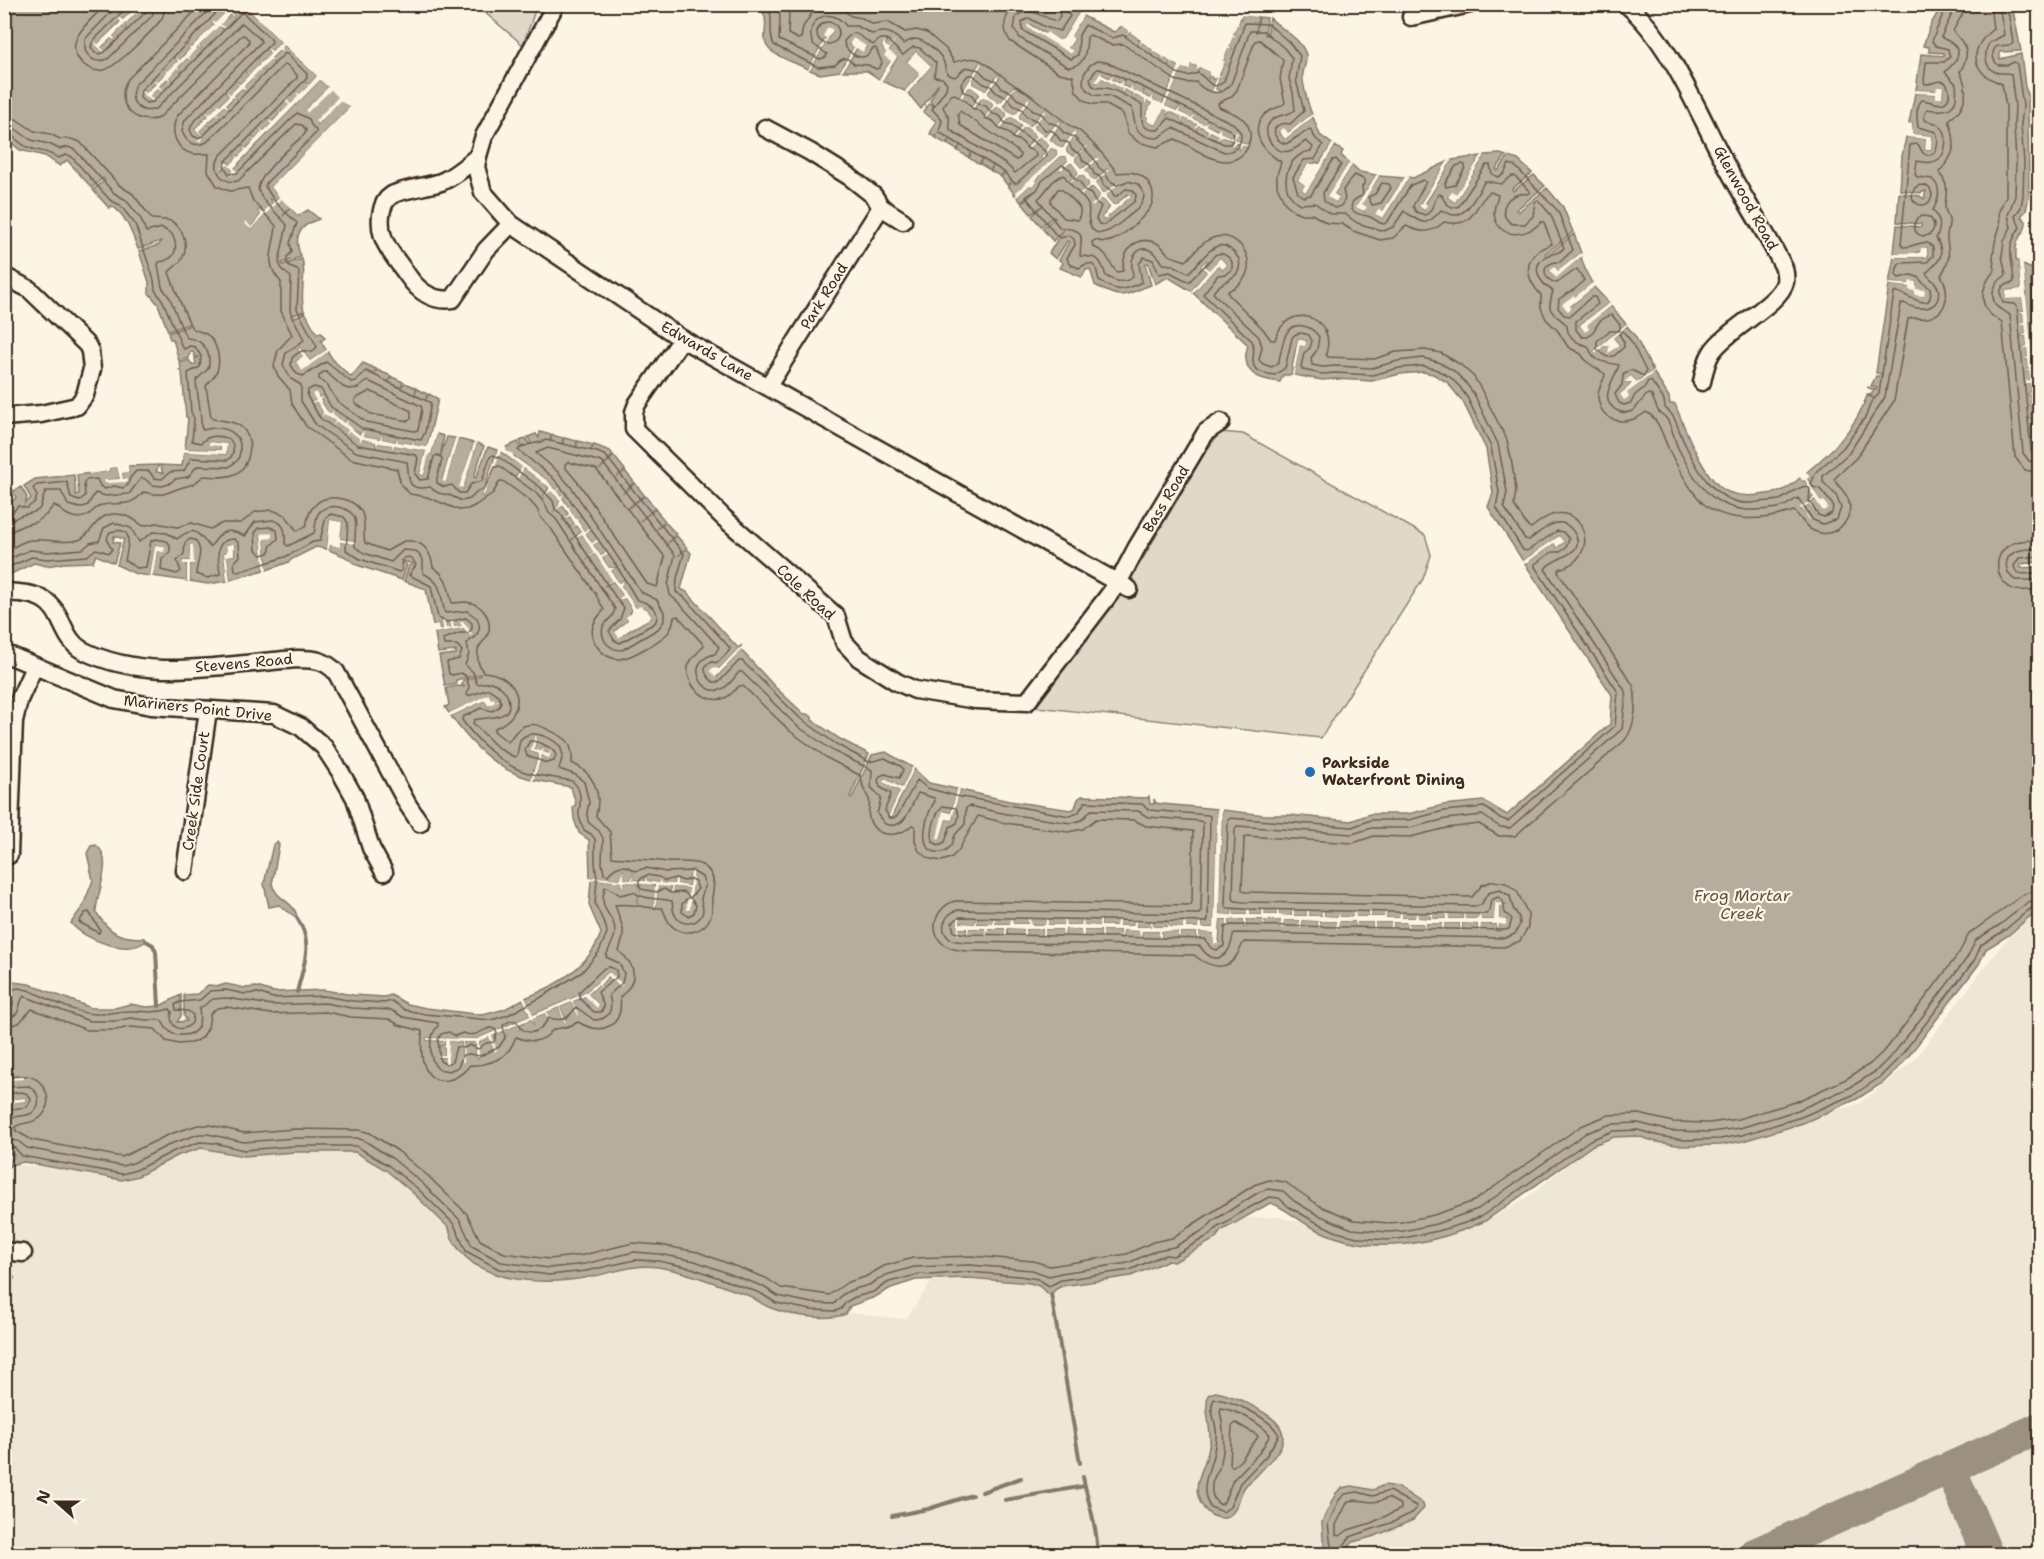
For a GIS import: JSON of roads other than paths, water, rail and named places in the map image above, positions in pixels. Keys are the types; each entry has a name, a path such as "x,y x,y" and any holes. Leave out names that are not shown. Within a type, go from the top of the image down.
{"street":[{"name":"Edwards Lane","path":"556,4 484,136 478,156 476,167 483,192 511,224 682,339 1123,586"},
{"path":"1411,17 1470,4"},
{"name":"Glenwood Road","path":"1626,4 1640,18 1669,57 1731,176 1784,268 1785,282 1778,293 1761,310 1734,328 1712,351 1706,363 1702,382"},
{"path":"765,128 850,177 874,196 881,207 903,221"},
{"path":"478,156 456,174 440,182 391,196 385,202 381,215 383,238 411,280 423,293 441,301 453,299 486,250 511,224"},
{"name":"Park Road","path":"768,386 881,207"},
{"path":"4,417 73,408 83,399 92,369 87,345 29,289 6,276"},
{"name":"Cole Road","path":"682,339 637,404 634,412 634,429 724,518 836,616 844,642 859,658 897,682 915,690 941,695 976,700 1027,702 1123,586"},
{"name":"Bass Road","path":"1123,586 1137,547 1206,432 1221,422"},
{"name":"Stevens Road","path":"4,592 32,595 46,600 74,645 99,657 142,668 166,670 305,659 323,661 336,672 420,823"},
{"name":"Mariners Point Drive","path":"4,653 114,699 151,706 274,714 301,727 324,747 355,798 371,848 384,872"},
{"path":"9,855 14,721 19,700 34,667"},
{"name":"Creek Side Court","path":"185,871 208,710"},
{"path":"4,1251 23,1253"}],"water":[{"name":"Frog Mortar Creek","path":"5,5 131,5 135,9 122,20 117,17 121,21 98,44 93,41 104,53 101,48 111,38 116,40 112,37 123,26 127,30 124,25 135,14 139,16 136,13 145,5 234,5 227,11 223,7 226,12 215,24 210,19 214,25 191,48 186,45 190,49 179,60 174,57 178,61 168,71 163,68 167,72 157,82 152,79 156,83 146,93 141,90 151,101 150,96 168,78 171,81 168,77 177,68 182,72 178,67 187,58 192,62 188,57 198,47 202,50 199,46 219,25 224,30 220,24 231,14 235,18 232,13 240,5 244,5 281,42 272,51 267,47 270,54 261,63 257,59 260,64 250,74 245,71 249,75 240,84 235,81 239,85 230,95 225,91 229,96 210,115 205,112 209,115 195,129 202,136 198,141 204,137 199,131 207,123 211,127 208,123 216,115 220,117 216,114 224,106 228,107 226,105 234,97 237,99 234,96 242,88 245,91 243,87 252,78 255,80 252,77 261,69 265,71 262,68 270,59 274,63 271,58 280,50 284,52 281,48 284,45 317,76 309,85 305,82 308,86 300,95 295,92 299,96 291,104 286,102 290,105 281,113 277,111 280,114 272,122 269,119 272,123 264,131 259,129 263,132 255,140 252,136 254,141 246,149 242,145 245,150 238,157 234,154 237,158 230,165 227,161 222,170 228,164 233,170 229,177 234,172 233,168 239,165 320,80 328,87 305,110 307,112 331,89 339,97 316,121 318,124 340,100 350,107 271,187 279,197 274,202 269,198 273,203 262,214 257,210 261,215 251,227 251,229 281,198 290,207 283,216 291,208 298,216 308,210 319,219 306,225 299,233 297,244 301,257 282,263 283,265 302,259 304,311 291,316 292,319 305,312 317,334 321,332 325,338 321,341 326,350 310,361 300,348 298,349 304,356 296,362 302,370 328,352 351,377 363,363 376,369 374,374 377,370 391,376 388,382 392,377 403,382 401,387 405,383 416,388 415,394 417,389 427,394 426,399 429,394 438,399 427,447 414,445 413,439 412,444 397,442 397,436 396,442 382,439 383,434 381,439 362,436 363,429 361,435 345,424 348,418 344,423 332,415 336,409 331,414 327,411 320,399 325,395 319,398 316,393 316,400 311,404 317,401 323,412 320,416 324,413 361,439 359,444 362,439 376,442 376,448 378,443 393,445 393,451 394,445 409,448 408,454 410,448 426,451 420,474 424,475 429,451 431,454 437,434 444,436 440,457 447,437 455,438 442,480 446,481 458,439 474,443 460,486 463,488 477,443 484,446 474,477 476,478 488,447 497,450 482,496 484,496 499,451 523,467 516,477 524,468 541,481 535,490 542,481 549,488 542,499 551,490 560,500 553,512 562,505 569,514 562,521 570,516 575,524 568,529 576,525 581,532 572,539 582,534 595,553 586,560 595,554 613,580 604,586 613,581 623,595 615,602 625,598 632,609 628,620 615,631 619,637 652,617 646,608 636,608 621,586 623,580 619,583 611,571 615,568 609,568 602,558 606,553 601,556 593,545 598,541 592,543 585,533 591,529 584,531 577,520 582,516 576,519 568,508 574,504 568,507 562,497 567,493 561,496 556,491 561,486 555,490 548,481 507,451 506,447 518,442 522,448 520,441 526,438 529,444 531,443 528,437 536,434 539,438 540,432 551,435 550,442 552,435 563,438 562,445 564,438 577,441 576,448 578,441 593,445 591,451 594,445 610,451 613,455 599,470 614,456 625,470 617,477 625,471 634,482 623,493 635,483 644,495 627,509 645,496 655,508 638,523 655,509 665,521 657,529 666,523 676,534 668,543 677,536 687,548 678,556 687,549 691,553 681,589 687,592 738,648 742,645 719,669 713,668 717,677 741,650 804,714 808,714 812,720 840,739 869,754 850,797 852,798 872,755 886,752 912,767 902,788 885,779 884,782 891,786 888,792 892,787 900,791 888,817 891,818 914,769 929,783 957,789 951,813 944,811 940,839 946,819 952,820 960,790 1009,801 1071,810 1075,808 1078,799 1082,796 1147,798 1149,796 1150,804 1154,804 1154,799 1156,803 1162,804 1217,809 1214,928 1201,928 1201,922 1199,922 1199,928 1185,928 1186,922 1184,921 1184,928 1169,927 1167,921 1167,927 1153,927 1153,921 1151,927 1136,927 1135,920 1135,926 1119,926 1118,920 1117,926 1101,926 1101,920 1099,926 1083,925 1082,919 1081,925 1065,925 1065,918 1064,925 1048,925 1046,919 1046,925 1030,925 1029,918 1028,924 1012,924 1012,918 1011,924 995,924 993,919 993,924 977,924 977,917 975,924 960,923 958,917 957,935 959,928 967,928 967,935 969,928 986,928 987,935 987,928 1005,928 1007,936 1007,928 1024,929 1026,936 1026,929 1043,929 1043,936 1045,929 1063,929 1064,936 1065,929 1082,930 1084,937 1083,930 1101,930 1101,937 1103,930 1120,930 1120,938 1122,938 1123,930 1140,931 1141,937 1142,931 1159,931 1161,937 1161,931 1178,932 1180,936 1180,932 1197,932 1197,940 1199,932 1214,933 1219,943 1220,919 1227,919 1229,926 1229,919 1244,919 1244,927 1246,927 1246,919 1263,919 1264,926 1264,920 1281,920 1283,927 1283,920 1300,920 1302,928 1302,920 1318,921 1318,928 1320,921 1336,921 1338,928 1338,921 1355,921 1356,928 1356,922 1373,922 1373,929 1375,922 1391,922 1393,928 1393,922 1407,922 1409,929 1409,923 1424,923 1426,930 1426,923 1442,923 1444,930 1443,923 1460,923 1460,930 1462,930 1462,923 1478,924 1478,931 1480,924 1497,924 1497,931 1499,931 1499,924 1506,920 1499,920 1499,905 1506,904 1495,904 1495,920 1480,920 1480,913 1478,919 1464,919 1463,913 1463,919 1448,919 1446,912 1447,919 1433,919 1431,912 1431,919 1417,918 1416,912 1416,918 1402,918 1400,911 1400,918 1386,918 1385,911 1385,917 1371,917 1370,911 1369,917 1355,917 1355,911 1354,917 1339,917 1339,911 1338,917 1324,916 1324,910 1322,916 1309,916 1308,910 1307,916 1294,916 1292,910 1292,916 1279,916 1279,910 1277,915 1264,915 1262,909 1262,915 1249,915 1250,909 1247,915 1234,915 1234,909 1232,915 1219,914 1222,810 1351,821 1370,814 1408,814 1443,805 1484,801 1507,815 1610,724 1612,695 1525,564 1554,543 1557,547 1564,542 1559,536 1523,561 1488,507 1493,493 1486,449 1463,402 1447,382 1433,374 1423,372 1400,374 1372,381 1322,380 1294,375 1300,344 1306,341 1298,339 1292,375 1283,375 1280,382 1263,379 1253,374 1247,365 1248,345 1193,293 1218,265 1223,269 1227,265 1220,258 1209,271 1204,266 1207,260 1201,266 1207,272 1191,291 1168,277 1155,284 1148,263 1145,264 1151,285 1124,295 1112,293 1095,285 1090,269 1086,270 1082,277 1060,268 1063,263 1059,260 1069,242 1067,241 1056,259 1049,253 1064,229 1053,241 1042,228 1055,218 1053,217 1041,226 1032,216 1044,204 1031,214 1022,203 1034,192 1021,202 1017,197 1030,185 1036,183 1034,181 1061,156 1066,156 1068,161 1060,170 1072,163 1078,170 1078,174 1071,182 1083,175 1089,183 1089,186 1081,193 1093,187 1100,195 1091,206 1100,199 1110,207 1102,217 1104,220 1131,196 1128,194 1113,205 1106,194 1118,182 1102,193 1096,182 1109,171 1107,169 1095,181 1085,173 1085,170 1098,159 1097,157 1084,168 1081,168 1075,161 1087,145 1074,157 1066,152 1076,133 1074,132 1063,148 1050,140 1061,122 1059,121 1045,137 1035,129 1034,126 1044,110 1032,125 1029,126 1019,119 1019,115 1030,100 1028,99 1017,113 1013,114 1003,107 1013,87 998,103 988,95 999,78 997,76 986,91 972,84 981,65 979,64 959,98 961,99 971,87 979,93 972,107 974,109 984,97 993,103 985,118 987,119 998,107 1007,113 999,127 1001,129 1012,117 1021,124 1013,138 1015,139 1026,127 1035,134 1028,149 1040,137 1049,146 1041,158 1043,159 1051,148 1057,150 1057,155 1015,195 1009,187 1011,182 1008,186 1001,177 1004,173 1000,176 991,171 993,166 990,170 980,164 982,160 979,164 969,158 971,153 968,157 958,151 960,146 957,150 947,144 949,139 946,144 936,138 938,133 935,137 930,134 936,121 923,112 929,103 935,107 930,101 939,83 921,109 908,93 931,66 916,52 907,62 919,71 919,75 905,91 882,81 897,58 889,51 892,46 889,48 885,45 887,40 882,46 891,61 879,79 867,71 843,71 857,48 863,51 866,47 853,39 849,44 854,47 840,71 820,74 810,70 833,30 826,37 808,69 782,58 769,49 765,39 765,17 758,5 1067,5 1079,13 1063,39 1059,40 1029,24 1071,54 1068,48 1074,39 1070,37 1083,16 1114,32 1122,26 1129,31 1125,37 1130,32 1141,41 1137,46 1142,42 1153,50 1150,55 1154,51 1163,57 1161,62 1165,58 1171,62 1169,66 1172,63 1179,66 1162,105 1153,100 1154,95 1152,99 1142,95 1144,90 1141,94 1131,90 1132,85 1130,89 1122,85 1124,80 1121,84 1112,80 1113,75 1111,79 1101,74 1102,69 1096,82 1102,78 1123,89 1121,95 1124,89 1134,94 1132,100 1135,95 1146,100 1145,104 1147,101 1152,103 1146,115 1147,121 1156,125 1164,109 1168,111 1167,115 1170,111 1182,117 1181,122 1184,118 1197,124 1196,129 1198,125 1208,130 1207,133 1209,131 1220,135 1219,141 1221,136 1233,141 1232,148 1236,142 1240,144 1238,150 1242,145 1248,147 1250,139 1247,145 1235,139 1237,133 1233,138 1219,132 1221,126 1218,131 1206,125 1207,120 1205,125 1193,119 1194,114 1192,119 1179,112 1180,107 1177,111 1165,106 1182,67 1188,70 1191,64 1197,66 1197,72 1199,67 1210,72 1208,79 1210,76 1214,80 1216,78 1212,91 1221,92 1215,89 1219,77 1224,78 1219,76 1224,63 1228,64 1223,62 1228,48 1233,49 1229,47 1233,35 1238,37 1233,34 1237,25 1242,27 1238,24 1242,15 1258,17 1256,33 1259,17 1267,18 1265,35 1267,35 1270,18 1296,39 1304,49 1306,62 1303,82 1312,114 1288,133 1279,132 1285,139 1313,117 1320,135 1332,144 1319,164 1317,162 1310,165 1319,165 1316,169 1308,164 1298,180 1306,185 1302,190 1306,192 1335,146 1343,151 1341,155 1349,163 1328,197 1336,202 1339,197 1334,194 1352,165 1360,172 1376,175 1357,206 1364,211 1361,204 1379,176 1404,178 1383,211 1376,214 1383,218 1409,177 1413,178 1447,162 1419,206 1424,210 1425,204 1452,160 1481,156 1456,195 1448,197 1455,202 1485,155 1506,156 1496,169 1498,171 1508,157 1518,160 1532,173 1512,189 1513,191 1534,175 1545,186 1516,210 1518,212 1547,188 1563,207 1573,232 1545,254 1546,256 1574,234 1581,253 1558,271 1550,271 1556,277 1581,257 1592,283 1575,298 1563,304 1569,307 1594,287 1609,303 1580,325 1586,325 1611,306 1626,324 1594,351 1596,353 1609,345 1609,353 1619,345 1613,338 1627,326 1635,336 1653,371 1637,382 1631,376 1626,382 1632,381 1629,387 1620,394 1626,393 1654,373 1669,397 1670,404 1675,404 1688,436 1706,470 1719,486 1732,493 1754,496 1781,491 1800,478 1805,480 1814,496 1801,509 1810,519 1803,508 1809,504 1816,515 1810,503 1816,499 1821,503 1807,478 1810,476 1807,472 1850,429 1867,396 1874,398 1866,394 1871,395 1874,390 1867,387 1876,390 1877,388 1871,386 1876,376 1882,376 1876,373 1889,285 1909,287 1924,296 1915,289 1916,282 1889,283 1894,257 1927,257 1927,248 1914,254 1894,253 1897,225 1921,227 1921,224 1897,222 1899,193 1920,196 1924,199 1926,191 1920,193 1900,190 1902,156 1906,137 1926,139 1925,149 1931,149 1932,136 1911,134 1912,124 1909,123 1915,93 1936,94 1942,98 1943,88 1937,91 1916,90 1921,54 1944,56 1944,53 1929,52 1929,47 1923,46 1931,24 1942,5 1947,5 1949,8 1949,5 2012,5 2021,51 2000,52 2000,59 2021,54 2028,94 2029,196 2026,211 2021,216 2026,221 2024,231 2016,247 2021,289 2006,291 2007,299 2022,297 2024,311 2019,311 2023,313 2024,323 2020,323 2025,324 2026,334 2021,336 2026,336 2027,346 2022,348 2027,347 2028,357 2024,359 2028,359 2029,369 2025,371 2029,370 2030,380 2026,383 2030,382 2031,392 2027,394 2031,393 2032,403 2028,405 2032,405 2033,415 2029,417 2034,417 2035,429 2030,429 2035,430 2036,442 2031,443 2036,444 2037,456 2033,457 2037,458 2038,470 2034,471 2039,472 2039,483 2035,484 2039,485 2037,501 2040,501 2039,562 2020,564 2021,568 2036,567 2036,571 2039,566 2039,912 1986,949 1979,964 1904,1062 1884,1082 1857,1099 1803,1123 1743,1141 1721,1145 1683,1146 1637,1136 1614,1137 1593,1145 1485,1221 1442,1237 1420,1242 1375,1245 1353,1242 1310,1226 1279,1206 1270,1203 1221,1231 1215,1239 1174,1262 1167,1261 1131,1276 1062,1286 1051,1294 1030,1283 968,1278 916,1280 850,1306 846,1314 820,1317 781,1312 713,1282 658,1267 633,1267 595,1276 549,1281 502,1276 474,1264 458,1248 449,1228 413,1193 386,1170 355,1152 295,1152 244,1156 201,1148 179,1155 138,1176 122,1180 24,1162 10,1165 14,1155 5,1152 4,1104 25,1101 25,1098 5,1101 4,1005 7,1005 7,999 5,999 5,981 29,984 91,1008 115,1008 130,1004 146,1007 160,1006 181,995 181,1016 177,1022 187,1021 184,1016 184,995 197,994 208,985 257,987 273,992 324,990 353,995 384,997 391,995 407,1004 483,1015 505,1009 523,999 530,1016 477,1039 427,1038 427,1040 445,1041 445,1046 439,1046 445,1047 445,1055 438,1057 445,1057 448,1065 448,1041 462,1042 462,1062 463,1042 476,1042 476,1057 478,1058 479,1042 489,1037 496,1052 491,1036 504,1031 507,1036 505,1030 517,1025 520,1031 518,1025 532,1019 534,1025 533,1018 559,1007 564,1021 566,1020 560,1007 572,1002 579,1016 573,1001 586,996 597,1007 599,1005 588,994 598,985 603,989 600,985 609,976 620,987 609,972 585,993 532,1015 525,998 560,981 580,965 596,945 601,933 589,905 591,880 622,882 621,887 623,882 639,883 637,904 640,884 656,885 654,906 656,906 658,885 671,887 671,893 673,887 689,888 687,909 689,910 694,870 691,870 689,886 676,884 677,878 674,884 661,883 662,877 660,883 647,881 646,876 645,881 632,880 633,873 631,880 623,879 624,871 622,879 590,878 589,840 579,833 574,819 573,807 576,804 571,787 534,780 542,755 549,754 542,752 544,746 541,751 534,749 537,737 530,751 539,754 531,779 507,770 485,755 451,716 485,700 488,706 495,701 491,700 489,695 449,713 445,707 449,705 446,688 465,687 462,685 463,680 480,676 480,674 456,680 456,684 445,686 439,656 456,654 456,651 438,653 435,633 465,628 463,626 453,627 450,620 451,628 446,629 444,621 442,621 443,629 439,630 438,624 433,625 426,589 404,581 409,566 413,564 400,560 407,565 402,580 357,565 329,550 330,545 339,546 340,542 354,544 354,541 340,539 342,522 330,520 327,549 316,547 289,562 267,570 264,539 261,534 264,570 230,580 227,556 234,555 234,545 226,545 227,552 224,553 227,581 208,584 190,581 190,564 193,564 190,545 191,561 183,561 187,564 187,581 153,576 157,551 164,546 155,545 150,576 136,574 117,565 124,539 114,536 113,542 120,543 114,563 96,555 93,562 47,566 34,563 5,575 5,512 16,497 12,492 21,487 27,497 25,503 31,498 24,486 35,479 74,475 76,495 79,494 77,475 109,471 109,468 117,467 120,479 105,480 123,479 122,473 129,472 128,466 159,465 156,472 163,473 160,465 182,466 184,452 226,454 227,444 209,442 221,446 221,450 185,449 188,418 186,417 182,372 179,370 181,369 180,363 189,360 192,365 196,364 195,359 199,357 195,357 193,352 190,352 189,358 179,361 173,339 170,339 168,333 188,326 188,324 168,331 158,304 149,293 149,282 139,251 159,245 161,241 138,249 121,214 112,206 109,208 93,190 105,180 103,178 92,188 67,160 60,166 45,156 20,150 5,137"},
{"path":"2023,265 2039,272 2039,353 2032,354"},
{"path":"2032,358 2039,358 2039,412 2037,412"},
{"path":"277,842 279,845 272,884 277,894 293,908 297,918 279,905 269,907 264,884 273,845"},
{"path":"96,845 104,859 104,867 96,912 116,933 122,936 145,938 146,941 138,945 129,947 107,944 86,935 71,923 83,906 93,880 87,853 91,846"},
{"path":"1215,1392 1242,1400 1266,1414 1276,1422 1283,1437 1277,1452 1245,1486 1235,1509 1225,1518 1211,1515 1206,1511 1198,1492 1199,1478 1210,1441 1208,1395"},
{"path":"1384,1485 1398,1487 1423,1504 1424,1508 1413,1520 1375,1536 1353,1542 1343,1554 1327,1554 1322,1522 1336,1493 1342,1488 1352,1486 1373,1490"}],"waterway":[{"path":"297,918 302,927 306,945 305,963 297,992"},
{"path":"146,941 153,945 156,952 159,1006"},
{"name":"Frog Mortar Creek","path":"4,1168 10,1165"},
{"path":"4,1275 13,1278"},
{"path":"1051,1294 1080,1463"},
{"path":"1083,1477 1095,1528 1096,1554"},
{"path":"982,1492 1021,1478"},
{"path":"1005,1500 1085,1486"},
{"path":"892,1516 928,1509 972,1495"}],"place":[{"name":"Parkside Waterfront Dining","path":"1310,772"}]}
